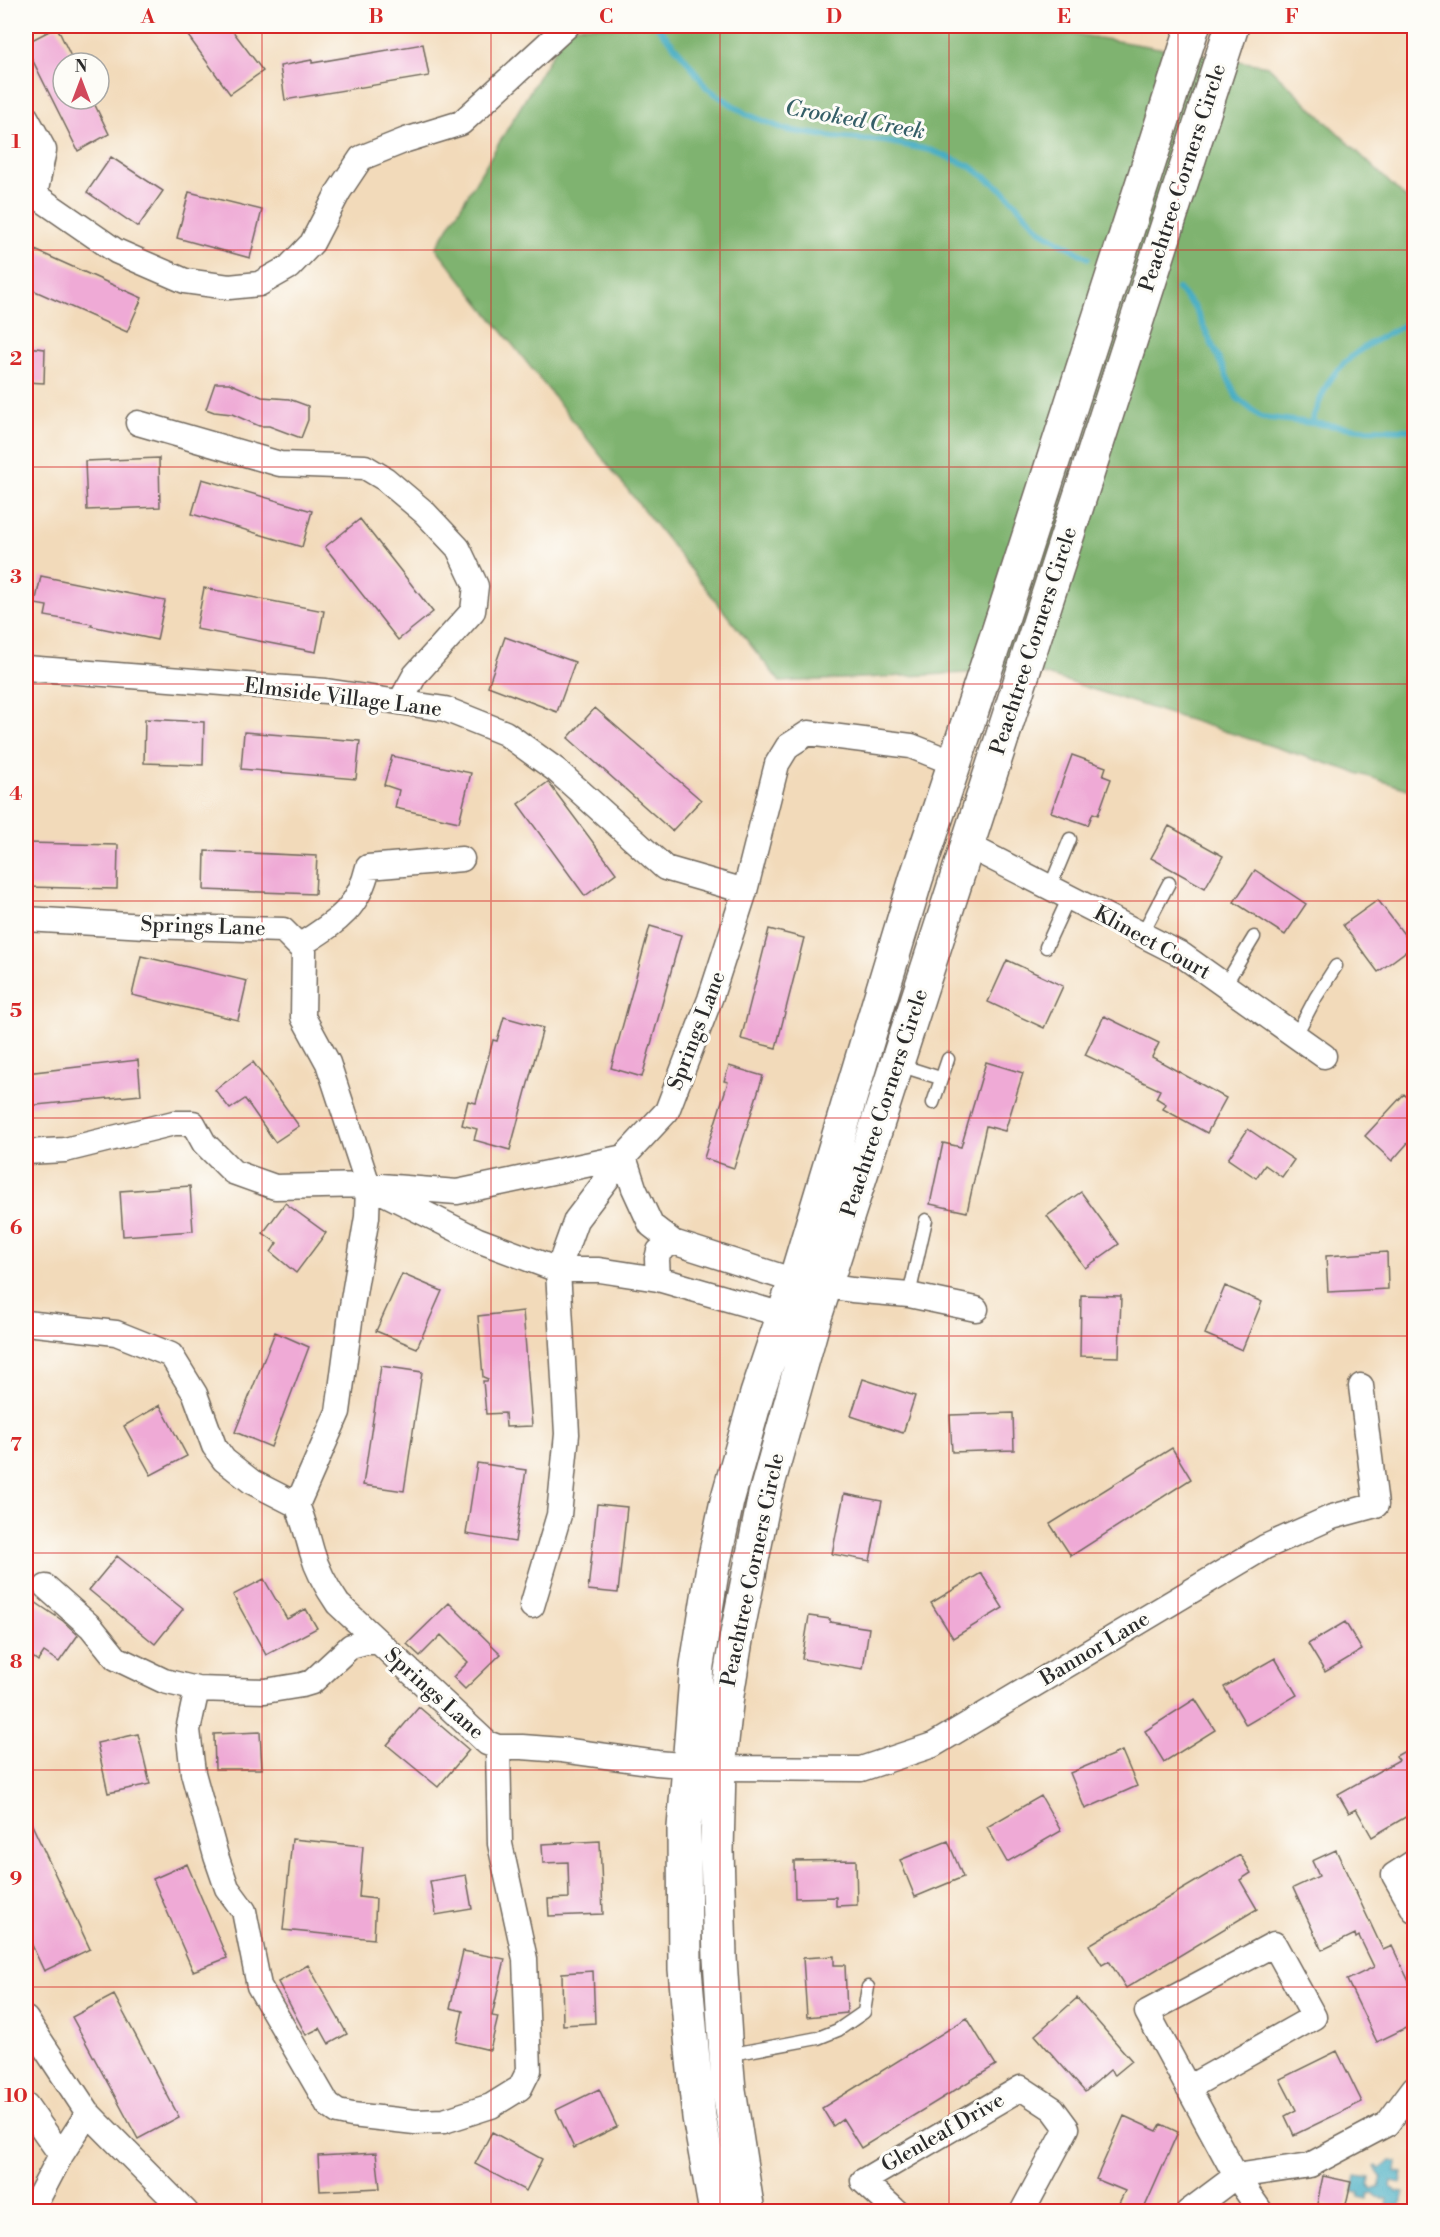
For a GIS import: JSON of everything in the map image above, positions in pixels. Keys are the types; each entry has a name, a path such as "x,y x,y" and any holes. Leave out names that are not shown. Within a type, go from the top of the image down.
{"street":[{"path":"26,117 44,150 30,198 116,251 185,281 229,287 259,284 289,267 312,243 339,191 361,158 406,140 460,123 567,26"},
{"name":"Peachtree Corners Circle","path":"716,2211 699,2117 686,1969 684,1828 704,1766 734,1655 765,1495 813,1323 810,1283 913,890 1193,26"},
{"name":"Peachtree Corners Circle","path":"748,2211 729,2090 718,1898 704,1766 697,1665 713,1566 730,1491 782,1315 810,1283 897,1065 1232,26"},
{"path":"138,423 280,464 365,467 385,479 424,512 458,548 476,586 473,611 415,675 400,702"},
{"name":"Elmside Village Lane","path":"26,668 326,691 445,709 505,733 556,770 665,868 745,891"},
{"path":"745,891 777,764 788,746 808,733 911,746 954,763"},
{"name":"Klinect Court","path":"969,846 1182,955 1324,1056"},
{"path":"26,1323 116,1333 171,1355 195,1394 214,1446 224,1460 252,1482 297,1505 338,1412 367,1217 368,1185 328,1063 303,1017 304,951 299,946 348,911 363,886 368,867 462,859"},
{"name":"Springs Lane","path":"532,1606 558,1515 567,1434 558,1270 576,1220 624,1157 666,1111 711,999 738,920 745,891"},
{"name":"Springs Lane","path":"26,919 146,926 283,930 299,946"},
{"path":"26,1152 65,1150 174,1123 193,1123 204,1143 233,1172 275,1187 368,1185 457,1192 624,1157 634,1188 651,1225 673,1242 810,1283 852,1290 909,1295 976,1309"},
{"path":"368,1185 478,1240 558,1270 599,1270 658,1279 813,1323"},
{"path":"658,1279 659,1251 673,1242"},
{"name":"Bannor Lane","path":"704,1766 861,1769 933,1745 1265,1546 1332,1517 1376,1505 1362,1386"},
{"name":"Springs Lane","path":"297,1505 307,1529 312,1553 326,1585 338,1604 487,1743 498,1747 562,1750 657,1763 704,1766"},
{"path":"46,1587 91,1627 116,1658 164,1681 197,1689 265,1691 302,1685 312,1682 351,1646 377,1642"},
{"path":"197,1689 188,1730 193,1773 227,1888 244,1911 259,1986 328,2105 338,2112 352,2115 416,2122 444,2121 491,2106 520,2088 529,2070 525,1959 500,1844 498,1747"},
{"path":"1414,1862 1394,1875 1414,1910"},
{"path":"1188,2088 1314,2017 1274,1944 1147,2012 1188,2088 1236,2176 1261,2211"},
{"path":"26,2019 88,2113 186,2211"},
{"name":"Glenleaf Drive","path":"897,2211 863,2181 1021,2088 1053,2109 1067,2128 1022,2211"},
{"path":"1188,2211 1236,2176 1310,2165 1387,2124 1414,2088"},
{"path":"26,2105 61,2155"},
{"path":"31,2211 61,2155 88,2113"}],"lane":[{"path":"1046,947 1070,839"},
{"path":"1142,934 1169,883"},
{"path":"1225,985 1254,937"},
{"path":"1296,1035 1336,966"},
{"path":"933,1103 948,1059"},
{"path":"897,1065 940,1078"},
{"path":"909,1295 926,1220"},
{"path":"726,2055 818,2038 838,2030 864,2012 868,1987"}],"green space":[{"path":"569,26 1026,26 1268,66 1414,206 1414,791 1031,670 780,682 436,248"}],"water":[{"path":"1391,2161 1397,2162 1396,2172 1403,2173 1401,2183 1391,2181 1390,2187 1395,2192 1403,2193 1401,2206 1386,2204 1387,2199 1378,2197 1374,2193 1369,2194 1368,2199 1359,2197 1360,2193 1353,2192 1356,2176 1370,2178 1369,2185 1372,2189 1379,2188 1382,2177 1375,2167 1380,2169"}],"building":[{"path":"181,26 229,26 263,71 230,94"},
{"path":"57,27 68,51 51,51 51,97 26,47 26,43"},
{"path":"423,44 429,76 285,100 280,66 312,60 312,63"},
{"path":"58,111 98,111 109,134 78,151"},
{"path":"111,157 163,191 138,227 87,192"},
{"path":"189,192 262,210 250,258 177,238"},
{"path":"35,250 142,298 127,332 26,287 26,271"},
{"path":"26,347 45,349 44,383 26,382"},
{"path":"215,383 229,383 262,397 289,399 308,406 308,420 301,438 269,426 259,426 232,414 206,409"},
{"path":"159,458 160,507 87,510 85,461"},
{"path":"202,479 312,511 302,547 192,514"},
{"path":"360,519 433,612 398,640 325,547"},
{"path":"41,576 165,601 157,640 91,626 92,624 45,616 47,606 35,604"},
{"path":"204,588 324,611 316,652 196,629"},
{"path":"505,637 575,662 557,712 488,686"},
{"path":"595,708 701,800 672,831 568,738"},
{"path":"145,719 204,722 203,765 144,763"},
{"path":"244,732 360,741 356,779 241,769"},
{"path":"1072,755 1106,767 1103,776 1111,779 1098,815 1093,813 1088,825 1051,812"},
{"path":"392,756 471,773 459,822 395,808 399,790 384,785"},
{"path":"548,782 616,873 585,896 518,804"},
{"path":"1169,826 1223,856 1205,888 1151,858"},
{"path":"26,843 118,845 117,889 26,887"},
{"path":"205,851 317,856 315,894 204,890"},
{"path":"1255,870 1306,904 1285,935 1234,902"},
{"path":"1378,900 1413,946 1378,972 1343,925"},
{"path":"650,926 681,935 642,1077 611,1068"},
{"path":"769,929 804,938 776,1048 741,1039"},
{"path":"141,956 247,981 238,1020 132,995"},
{"path":"1007,960 1063,986 1044,1028 988,1002"},
{"path":"1104,1016 1159,1043 1152,1057 1226,1098 1207,1133 1163,1109 1166,1104 1156,1098 1160,1090 1085,1055"},
{"path":"504,1017 543,1028 510,1150 474,1140 477,1129 462,1125 468,1101 476,1103 493,1040 497,1041"},
{"path":"138,1060 141,1095 26,1106 26,1073"},
{"path":"253,1062 299,1126 275,1142 245,1099 230,1109 215,1090"},
{"path":"986,1062 1023,1073 1005,1131 986,1126 967,1212 930,1204 943,1143 961,1147"},
{"path":"729,1066 763,1076 734,1168 704,1158 728,1082 724,1081"},
{"path":"1404,1094 1414,1104 1414,1136 1392,1161 1365,1136"},
{"path":"1248,1129 1294,1160 1282,1177 1265,1165 1256,1178 1228,1159"},
{"path":"190,1186 193,1231 123,1236 120,1191"},
{"path":"1081,1192 1119,1244 1085,1268 1047,1216"},
{"path":"285,1203 326,1233 296,1273 271,1252 277,1243 263,1233"},
{"path":"1387,1252 1388,1289 1328,1292 1326,1256"},
{"path":"402,1274 442,1291 417,1348 376,1331"},
{"path":"1225,1286 1262,1302 1242,1350 1205,1334"},
{"path":"1081,1295 1121,1296 1119,1357 1080,1356"},
{"path":"523,1311 532,1426 506,1427 505,1413 486,1414 483,1381 488,1379 483,1377 478,1316"},
{"path":"275,1332 309,1347 271,1447 235,1432"},
{"path":"381,1366 422,1372 404,1491 363,1485"},
{"path":"863,1379 915,1396 903,1433 851,1416"},
{"path":"160,1405 187,1456 151,1475 124,1426"},
{"path":"1013,1413 1014,1450 952,1452 950,1415"},
{"path":"1172,1448 1191,1479 1071,1556 1050,1524"},
{"path":"477,1463 526,1470 515,1542 466,1534"},
{"path":"844,1494 882,1501 870,1561 832,1554"},
{"path":"597,1504 627,1507 618,1593 588,1590"},
{"path":"117,1556 183,1609 155,1644 89,1590"},
{"path":"981,1573 1003,1608 953,1638 931,1603"},
{"path":"264,1579 287,1619 306,1609 317,1628 266,1655 233,1595"},
{"path":"26,1596 63,1621 78,1635 59,1662 44,1652 38,1661 26,1652"},
{"path":"449,1603 501,1654 465,1689 453,1677 468,1662 441,1635 420,1656 407,1644"},
{"path":"809,1616 869,1628 863,1669 802,1659"},
{"path":"1345,1622 1362,1650 1325,1672 1308,1644"},
{"path":"1275,1658 1297,1695 1246,1725 1224,1687"},
{"path":"1195,1699 1215,1730 1164,1762 1145,1731"},
{"path":"419,1707 469,1750 438,1787 387,1745"},
{"path":"260,1732 262,1769 215,1769 214,1734"},
{"path":"138,1734 150,1784 108,1793 97,1743"},
{"path":"1414,1746 1414,1812 1372,1837 1356,1809 1349,1813 1338,1794 1399,1760 1396,1756"},
{"path":"1122,1751 1137,1786 1085,1809 1070,1773"},
{"path":"1041,1796 1061,1831 1007,1862 987,1827"},
{"path":"26,1812 90,1949 44,1971 26,1932"},
{"path":"292,1839 363,1846 359,1897 376,1899 374,1939 283,1930"},
{"path":"600,1841 603,1914 549,1916 548,1899 569,1898 568,1862 543,1863 542,1844"},
{"path":"948,1841 963,1877 915,1897 900,1860"},
{"path":"1336,1850 1383,1950 1392,1946 1414,1992 1414,2024 1377,2042 1347,1980 1374,1967 1359,1936 1356,1938 1355,1934 1322,1950 1293,1888 1319,1876 1312,1861"},
{"path":"1240,1855 1251,1873 1240,1880 1257,1909 1126,1988 1109,1961 1102,1965 1089,1945"},
{"path":"856,1860 857,1905 836,1906 836,1897 795,1898 794,1861"},
{"path":"187,1864 227,1958 193,1971 153,1879"},
{"path":"466,1875 472,1909 436,1915 430,1881"},
{"path":"463,1951 505,1959 492,2016 498,2017 490,2050 456,2042 463,2011 450,2008"},
{"path":"834,1956 834,1965 845,1965 847,2013 807,2017 803,1958"},
{"path":"308,1965 347,2034 329,2044 320,2028 306,2035 278,1982"},
{"path":"593,1971 595,2023 563,2025 562,1973"},
{"path":"114,1995 179,2117 138,2139 72,2017"},
{"path":"1077,1998 1132,2061 1115,2075 1110,2070 1085,2092 1035,2035"},
{"path":"967,2018 996,2065 861,2148 843,2119 833,2126 822,2108"},
{"path":"1337,2051 1362,2102 1294,2135 1285,2116 1296,2110 1280,2079"},
{"path":"599,2089 617,2127 574,2148 556,2110"},
{"path":"1124,2116 1157,2131 1161,2124 1178,2132 1143,2211 1115,2211 1125,2191 1096,2179"},
{"path":"492,2132 542,2159 526,2191 475,2164"},
{"path":"376,2153 380,2188 320,2191 318,2156"},
{"path":"1323,2176 1351,2182 1345,2209 1317,2204"}],"waterway":[{"name":"Crooked Creek","path":"657,26 707,88 746,114 786,130 884,141 930,150 970,166 1003,190 1041,231 1088,258"},
{"name":"Crooked Creek","path":"1178,289 1195,308 1237,398 1261,417 1361,429 1414,430"},
{"path":"1311,423 1322,395 1338,369 1357,352 1414,320"}]}
